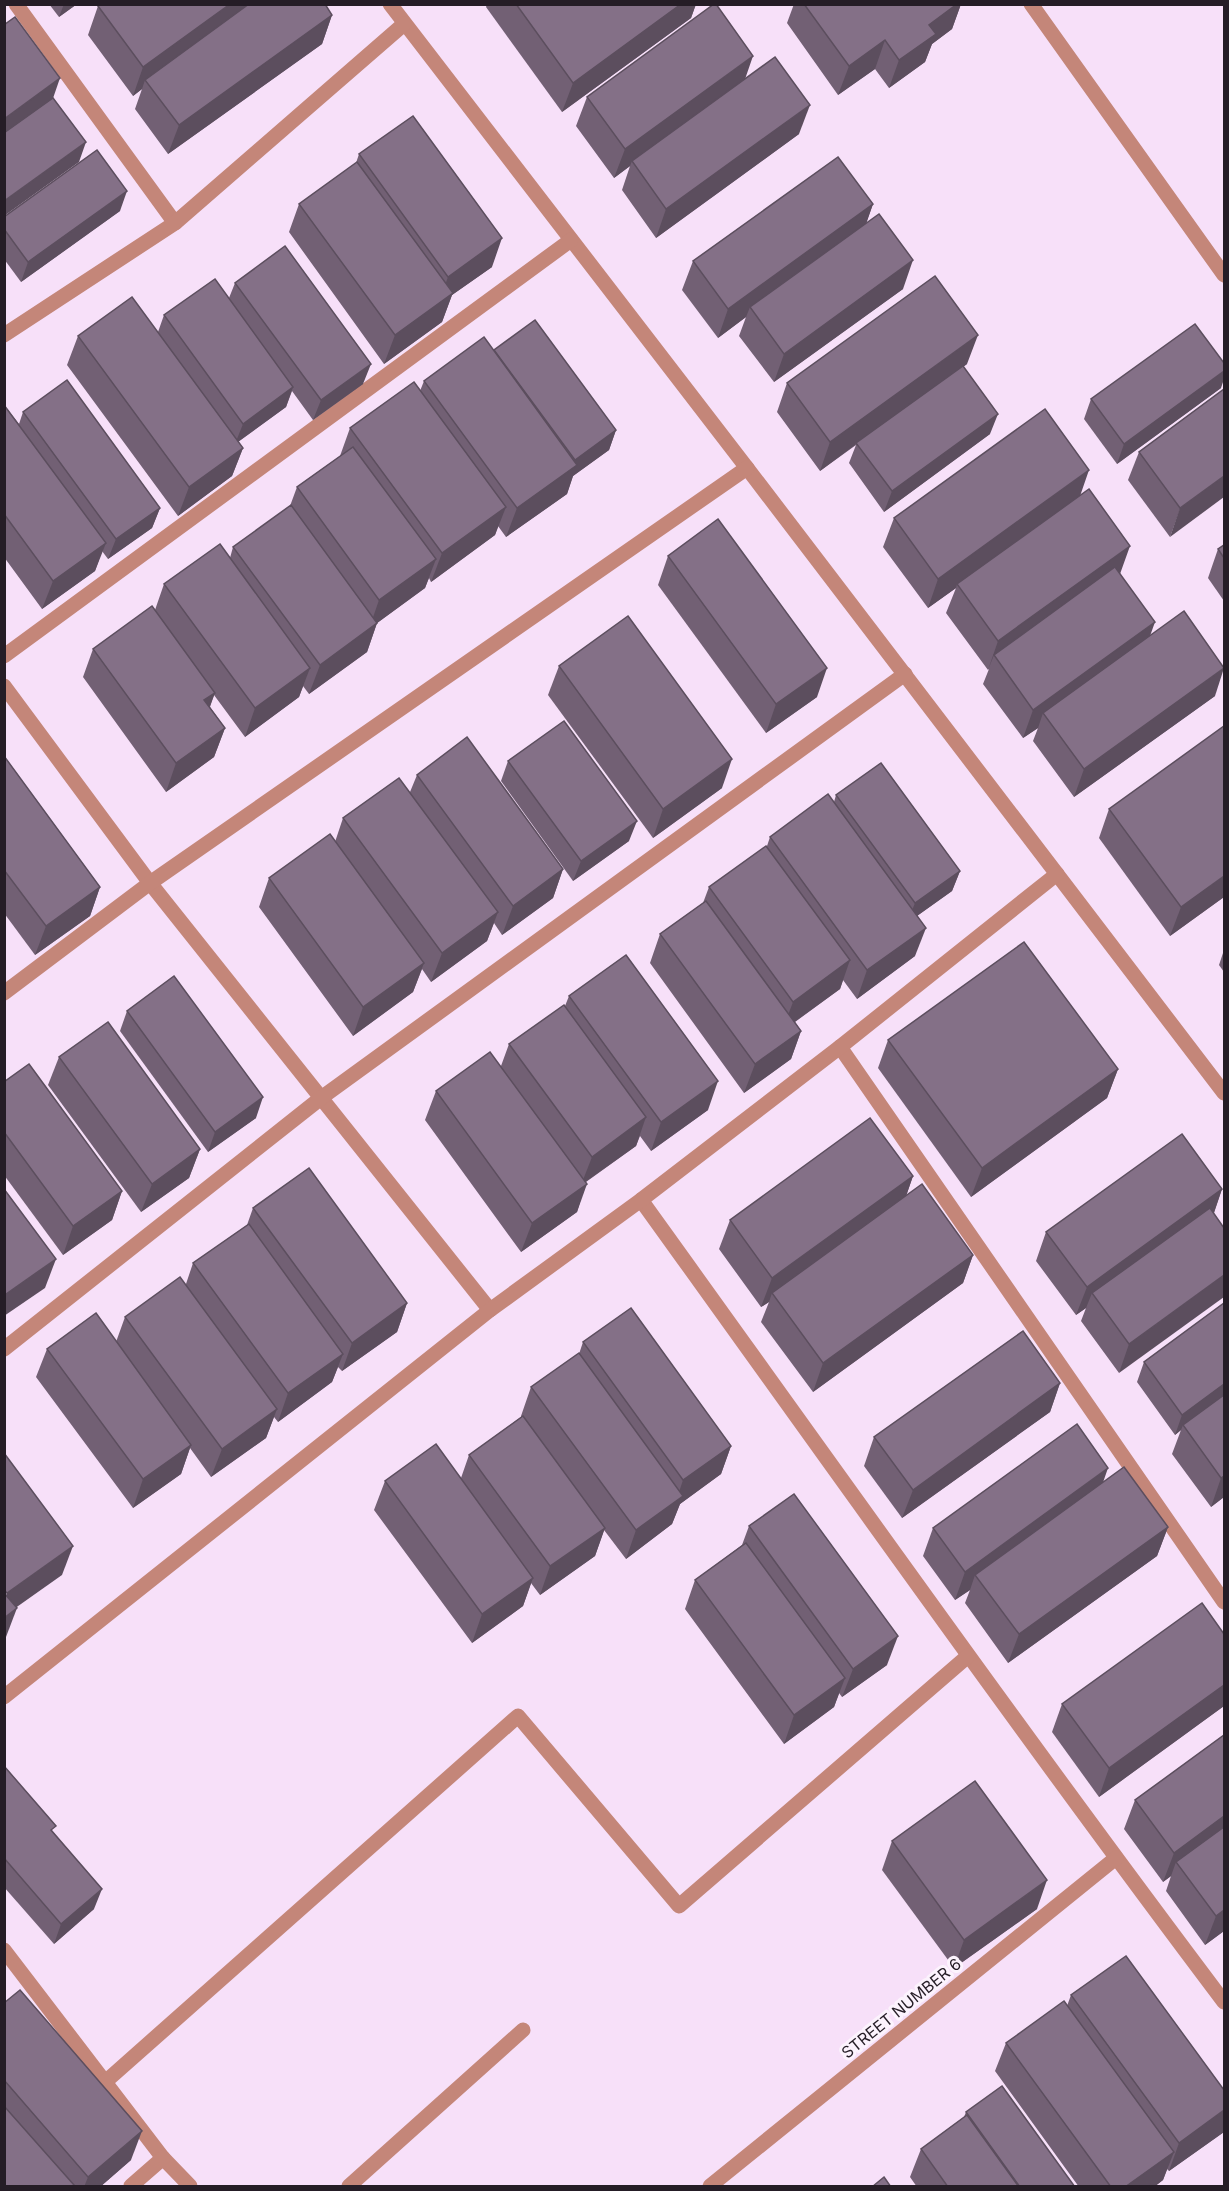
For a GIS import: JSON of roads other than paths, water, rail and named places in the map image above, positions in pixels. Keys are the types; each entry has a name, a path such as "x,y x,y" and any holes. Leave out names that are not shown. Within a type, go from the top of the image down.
{"street":[{"path":"16,4 175,223"},
{"path":"390,4 1224,1093"},
{"path":"1032,4 1224,275"},
{"path":"4,335 175,223 404,24"},
{"path":"4,656 571,240"},
{"path":"4,993 150,883 747,468"},
{"path":"4,1349 321,1098 905,674"},
{"path":"4,686 150,883 490,1310"},
{"path":"4,1697 490,1310 641,1200 840,1047 1057,874"},
{"path":"840,1047 1224,1602"},
{"path":"641,1200 968,1656 1224,2002"},
{"path":"104,2082 518,1716 679,1906 968,1656"},
{"name":"STREET NUMBER 6","path":"710,2187 1116,1858"},
{"path":"4,1950 163,2158 190,2187"},
{"path":"349,2187 523,2030"},
{"path":"131,2187 163,2158"}]}
